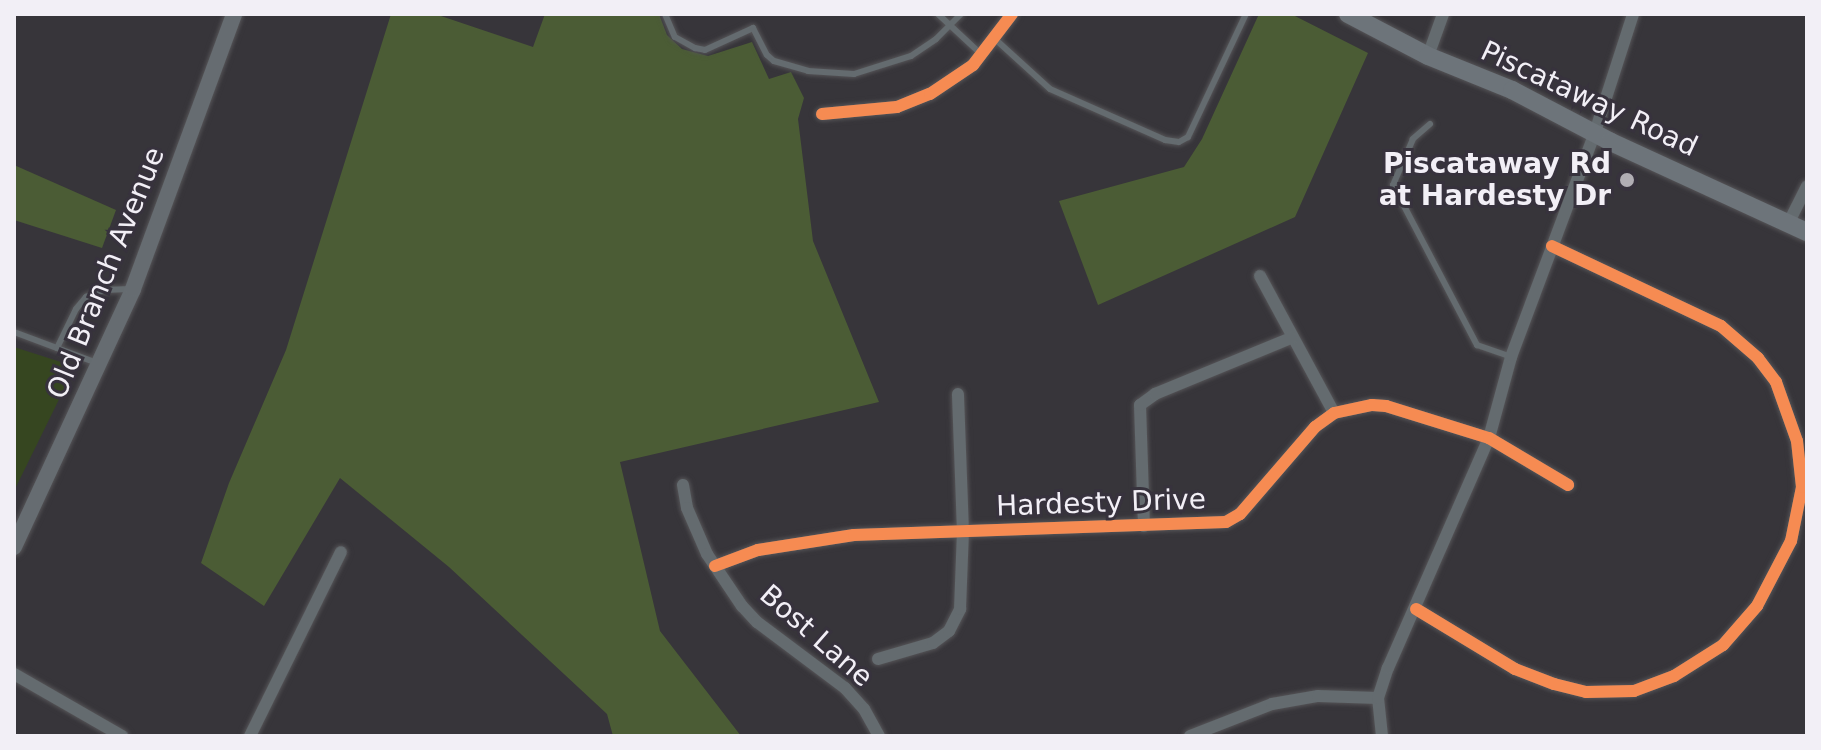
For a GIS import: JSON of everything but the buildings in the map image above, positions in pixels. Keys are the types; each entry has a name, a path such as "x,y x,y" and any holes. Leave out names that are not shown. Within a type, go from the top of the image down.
{"main road":[{"name":"Old Branch Avenue","path":"14,547 133,289 234,14"},
{"name":"Piscataway Road","path":"1348,14 1428,56 1512,90 1807,232"}],"street":[{"path":"822,114 897,107 930,94 982,55 1012,14"},
{"path":"1428,56 1443,14"},
{"path":"1382,736 1378,698 1396,644 1416,609 1489,438 1511,357 1595,132 1633,14"},
{"path":"1788,224 1807,186"},
{"path":"1416,609 1515,669 1554,684 1586,692 1634,691 1674,676 1723,645 1757,606 1791,541 1802,487 1797,441 1776,382 1758,358 1721,326 1552,246"},
{"path":"1260,276 1334,413 1386,406 1489,438 1568,485"},
{"path":"1144,526 1140,405 1155,394 1291,338"},
{"path":"878,659 933,643 956,620 962,586 963,532 958,394"},
{"name":"Hardesty Drive","path":"715,566 758,550 816,540 963,532 1210,525 1240,514 1295,448 1334,413"},
{"name":"Bost Lane","path":"683,485 687,508 715,566 757,622 856,699 879,736"},
{"path":"250,736 341,552"},
{"path":"14,674 122,736"},
{"path":"1190,736 1272,704 1318,696 1378,698"}],"lane":[{"path":"665,14 675,37 695,48 705,50 753,28 767,55 774,61 808,71 854,74 911,56 961,14"},
{"path":"938,14 982,55"},
{"path":"995,39 1050,89 1151,134 1179,142 1188,137 1246,14"},
{"path":"1430,124 1413,139 1393,185 1477,345 1511,357"},
{"path":"57,348 76,309 86,297 104,290 133,289"},
{"path":"14,332 100,364"}],"green space":[{"path":"391,14 435,14 533,47 545,14 659,14 667,35 682,49 708,56 752,42 769,79 791,72 804,98 798,119 813,241 879,402 620,462 660,631 741,736 613,736 607,714 449,567 340,478 264,606 201,563 229,483 286,350"},
{"path":"1259,14 1291,14 1368,53 1295,217 1098,305 1059,201 1184,167 1202,139"},
{"path":"14,165 116,210 102,248 14,220"},
{"path":"14,347 64,363 73,371 14,491"}],"cycle path":[{"path":"822,114 897,107 930,94 973,65 1012,14"},
{"path":"1416,609 1515,669 1554,684 1586,692 1634,691 1674,676 1723,645 1757,606 1791,541 1802,487 1797,441 1776,382 1758,358 1721,326 1552,246"},
{"path":"715,566 758,550 854,535 1226,522 1240,514 1315,427 1334,413 1372,405 1386,406 1489,438 1568,485"}],"place":[{"name":"Piscataway Rd at Hardesty Dr","path":"1627,180"}]}
